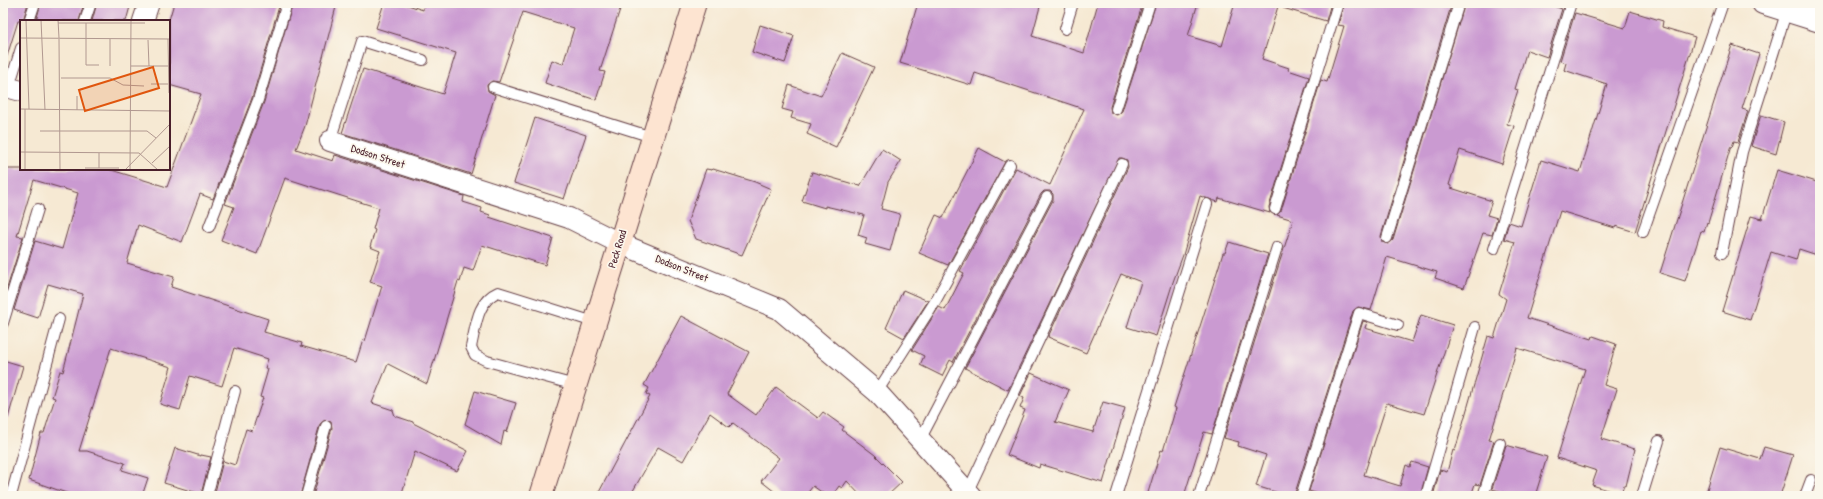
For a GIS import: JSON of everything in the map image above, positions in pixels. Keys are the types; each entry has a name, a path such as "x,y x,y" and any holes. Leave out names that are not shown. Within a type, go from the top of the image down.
{"main road":[{"name":"Peck Road","path":"541,496 594,322 695,3"}],"street":[{"path":"143,20 149,3"},
{"path":"1763,3 1820,21"},
{"name":"Dodson Street","path":"330,140 569,218 619,243 779,309 877,392 969,494"}],"lane":[{"path":"29,20 35,3"},
{"path":"86,20 91,3"},
{"path":"209,227 258,100 287,3"},
{"path":"1065,29 1073,3"},
{"path":"1116,109 1150,3"},
{"path":"1275,210 1338,3"},
{"path":"1387,238 1459,3"},
{"path":"1494,250 1571,3"},
{"path":"1643,232 1723,3"},
{"path":"1722,253 1742,152 1787,10"},
{"path":"330,140 362,41 423,60"},
{"path":"11,88 20,52"},
{"path":"493,87 652,137"},
{"path":"969,494 1122,164"},
{"path":"877,392 936,300 1010,165"},
{"path":"920,440 1047,197"},
{"path":"1116,496 1207,204"},
{"path":"3,323 38,208"},
{"path":"1199,496 1277,247"},
{"path":"575,385 488,362 475,355 471,347 481,308 488,296 498,292 594,322"},
{"path":"1302,496 1359,313 1398,325"},
{"path":"11,496 59,319"},
{"path":"1426,496 1475,327"},
{"path":"207,496 235,391"},
{"path":"306,496 326,426"},
{"path":"1642,496 1658,441"},
{"path":"1483,496 1500,443"},
{"path":"1805,496 1811,480"}],"building":[{"path":"3,3 28,3 23,20 18,21 7,56 3,56"},
{"path":"41,3 84,3 79,20 36,20"},
{"path":"97,3 131,3 126,20 92,20"},
{"path":"174,3 280,3 252,98 213,199 200,194 182,242 138,225 127,263 174,277 171,287 268,319 264,332 302,343 301,346 356,362 363,340 365,341 382,286 370,282 380,251 370,247 379,208 285,178 257,254 221,240 234,207 225,204 264,102 293,3 337,3 305,126 296,149 333,161 335,155 464,196 463,202 482,208 481,212 490,215 489,217 553,238 545,265 482,245 473,271 464,268 460,282 458,281 427,384 388,364 372,403 393,410 395,416 413,422 468,451 457,471 415,451 401,496 313,496 332,428 331,422 325,420 320,424 300,496 214,496 223,461 235,465 246,429 252,431 263,398 260,397 268,369 265,368 268,359 234,348 222,386 190,376 180,410 160,404 171,367 111,348 79,451 87,451 125,463 122,470 148,478 142,496 75,496 29,480 41,433 44,433 55,398 52,397 60,371 63,372 83,294 48,284 38,318 14,310 35,241 62,249 78,193 34,180 17,236 23,237 3,301 3,182 7,169 111,170 167,187 201,94 170,85 169,20"},
{"path":"384,3 402,3 423,10 424,3 622,3 600,71 605,72 596,100 545,83 552,60 563,64 574,28 523,12 499,82 492,81 487,85 488,91 495,95 471,174 342,133 363,69 443,94 456,53 376,28"},
{"path":"918,3 1041,3 1032,36 1084,53 1098,3 1143,3 1110,107 1111,113 1117,115 1122,111 1156,3 1198,3 1188,36 1222,46 1235,3 1279,3 1262,59 1289,68 1288,70 1309,77 1269,207 1270,213 1219,198 1218,202 1200,196 1183,255 1156,336 1127,327 1141,282 1121,274 1086,353 1048,337 1128,167 1127,160 1119,158 1008,390 965,368 1053,200 1053,194 1050,191 1044,191 1041,194 953,362 950,360 942,376 920,365 924,356 912,350 939,307 945,310 964,273 960,271 1016,168 1050,185 1084,109 975,73 971,85 900,63"},
{"path":"1284,3 1331,3 1326,21 1283,8"},
{"path":"1344,3 1452,3 1381,236 1382,242 1388,244 1393,240 1465,3 1545,3 1562,9 1547,57 1527,50 1515,89 1518,90 1507,124 1514,126 1502,164 1460,150 1449,185 1451,188 1492,201 1487,215 1497,218 1492,235 1483,233 1464,288 1435,278 1437,272 1387,257 1371,310 1358,307 1353,311 1294,496 1288,496 1256,486 1266,455 1238,446 1239,442 1224,438 1293,220 1277,215 1281,211 1321,80 1327,82 1344,26 1338,25"},
{"path":"1630,11 1663,21 1662,27 1695,37 1635,232 1616,226 1615,228 1560,211 1527,318 1592,339 1593,336 1616,344 1604,385 1617,389 1601,439 1635,449 1626,486 1624,485 1621,494 1592,485 1597,471 1557,458 1585,369 1517,348 1489,440 1494,441 1480,485 1475,484 1471,496 1433,496 1440,470 1447,472 1453,450 1455,451 1488,336 1494,338 1506,299 1499,294 1515,242 1504,239 1509,222 1521,226 1541,160 1580,172 1607,84 1564,70 1566,63 1560,61 1575,13 1625,28"},
{"path":"760,25 794,36 785,63 752,52"},
{"path":"1732,45 1759,54 1742,109 1748,111 1738,142 1734,141 1732,147 1731,146 1708,223 1707,222 1704,232 1701,231 1685,281 1660,273"},
{"path":"842,53 874,67 836,147 807,134 811,124 791,118 793,112 782,109 789,85 821,96"},
{"path":"1761,115 1784,122 1776,154 1751,146"},
{"path":"535,118 586,135 564,199 514,183"},
{"path":"979,148 1005,162 948,265 919,253 936,215 943,218"},
{"path":"882,149 901,161 888,182 881,209 900,214 890,251 865,244 867,238 858,235 864,215 825,206 825,208 802,201 812,172 860,186"},
{"path":"706,169 713,169 755,182 771,189 742,255 696,239 688,221"},
{"path":"1777,170 1820,183 1820,256 1799,249 1796,260 1771,252 1750,320 1722,311 1751,216 1762,219"},
{"path":"1229,242 1268,254 1212,434 1204,432 1184,496 1147,496 1161,450 1163,451 1176,408 1174,407 1223,253 1225,253"},
{"path":"903,290 928,301 904,338 886,328"},
{"path":"1421,315 1453,325 1424,414 1387,403 1364,475 1400,486 1406,465 1410,467 1412,462 1428,467 1420,496 1325,496 1309,491 1363,321 1367,322 1365,328 1412,342"},
{"path":"681,316 749,352 727,394 756,415 776,387 818,418 823,412 844,427 842,430 875,455 902,482 887,496 861,496 847,481 842,488 839,486 832,496 827,496 813,486 805,496 780,496 761,481 779,458 733,423 729,427 710,413 683,461 658,447 630,496 597,496 650,396 646,394 649,388 644,385"},
{"path":"3,360 23,366 8,418 3,417"},
{"path":"1031,373 1069,390 1055,422 1093,432 1103,402 1125,408 1103,483 1040,464 1039,468 1007,455 1025,410 1020,408 1024,398 1020,396"},
{"path":"475,391 516,403 507,432 504,431 501,445 465,424"},
{"path":"1506,445 1547,457 1535,496 1517,496 1492,489"},
{"path":"1720,447 1760,459 1764,447 1793,455 1780,496 1705,496"},
{"path":"175,448 201,456 211,457 201,494 164,483"}]}
